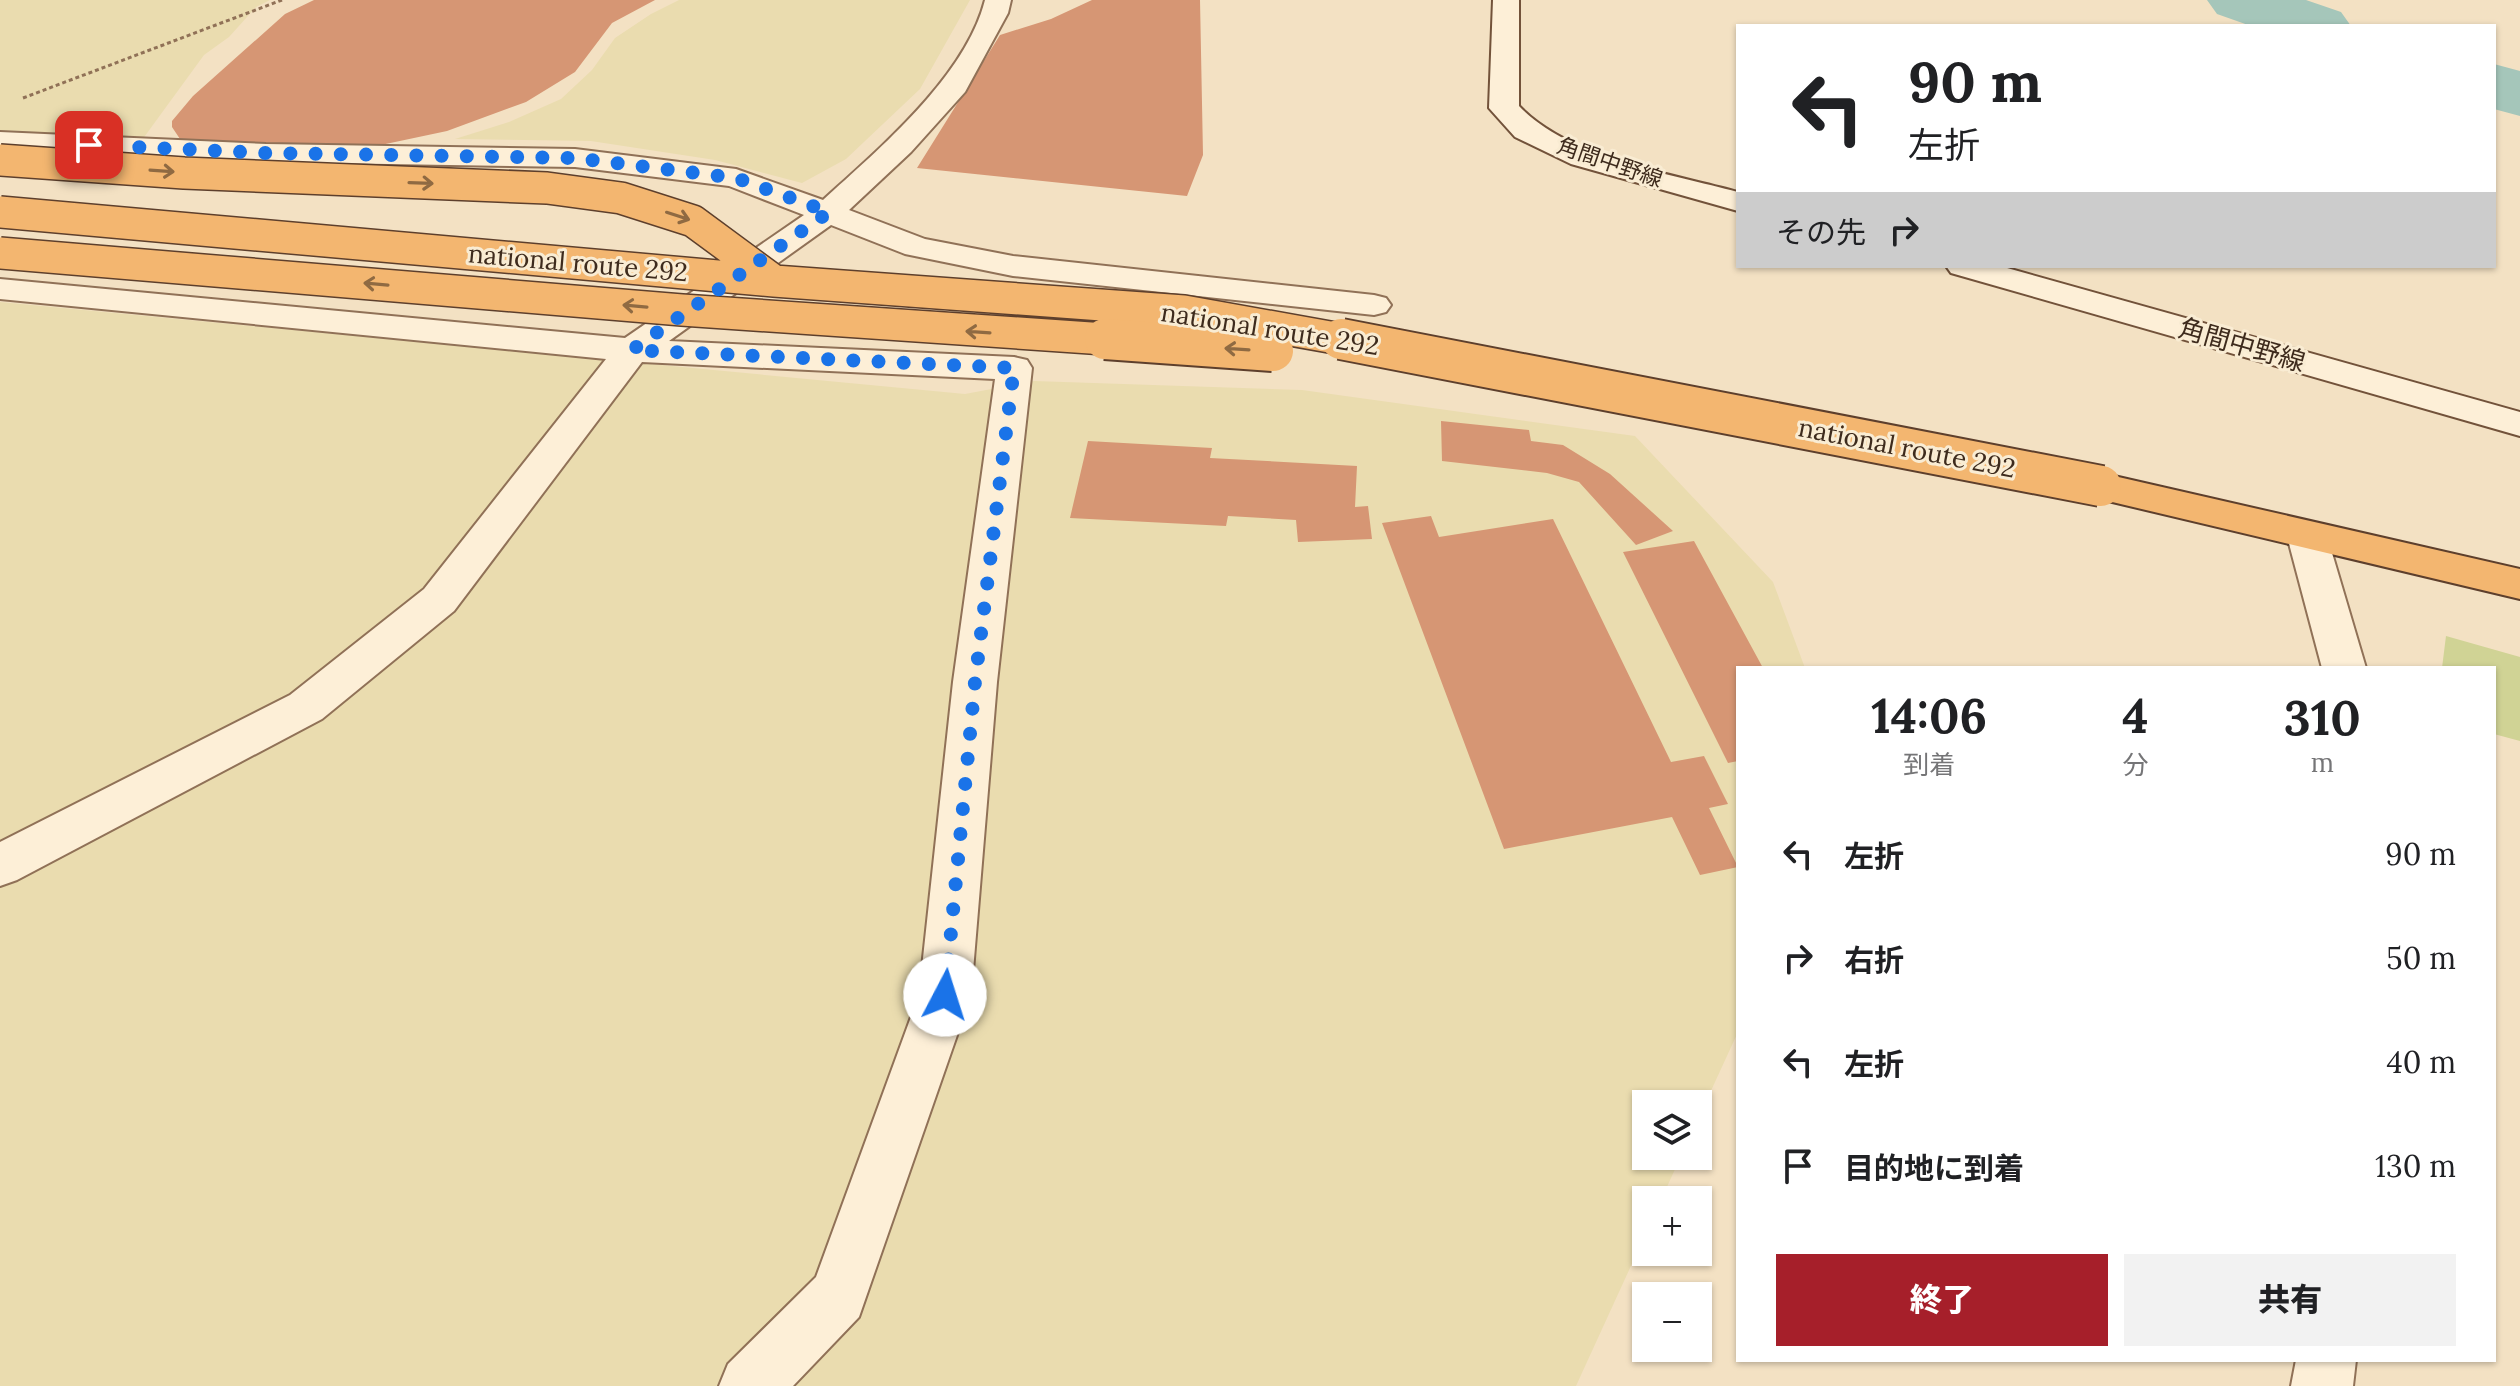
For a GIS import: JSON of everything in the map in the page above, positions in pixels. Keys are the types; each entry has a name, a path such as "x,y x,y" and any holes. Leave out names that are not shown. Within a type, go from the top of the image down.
{"highway":[{"path":"0,160 184,173 547,188 621,198 693,221 774,281"},
{"name":"national route 292","path":"0,212 774,281 1184,311 1483,365 2101,486 2520,584"},
{"path":"0,253 1011,335 1483,365"}],"street":[{"path":"0,865 306,707 439,600 632,350 829,212 900,146 955,86 995,13 998,0"},
{"name":"角間中野線","path":"1506,0 1504,108 1526,131 1582,158 1736,201"},
{"path":"0,141 266,153 575,158 736,178 917,247 1013,266 1374,305"},
{"name":"角間中野線","path":"1970,268 2520,424"},
{"path":"0,289 632,350 1014,368 975,682 945,995 838,1296 750,1386"},
{"path":"2307,536 2343,666"},
{"path":"2322,1386 2326,1362"}],"path":[{"path":"14,101 282,0"}],"shaded area":[{"path":"0,0 270,0 256,7 229,37 204,55 142,140 0,133"},
{"path":"679,0 970,0 920,89 846,159 802,183 715,160 591,141 455,139 509,122 561,99 592,70 615,38"},
{"path":"0,302 965,394 1034,381 1302,390 1635,436 1773,582 1804,666 1736,666 1736,1036 1711,1090 1632,1090 1632,1170 1675,1170 1667,1186 1632,1186 1632,1264 1576,1386 0,1386"}],"green space":[{"path":"2446,636 2520,657 2520,741 2496,735 2496,666 2442,666"}],"building":[{"path":"314,0 655,0 612,23 575,72 526,102 447,131 362,149 182,142 172,127 172,121 193,96 285,14"},
{"path":"1092,0 1200,0 1203,155 1187,196 917,168 1000,35 1051,19"},
{"path":"1441,421 1529,430 1531,441 1563,445 1610,474 1673,531 1636,545 1579,482 1547,473 1442,461"},
{"path":"1088,441 1212,448 1210,458 1357,466 1355,507 1368,506 1372,539 1298,542 1296,520 1228,516 1226,526 1070,518"},
{"path":"1431,516 1439,537 1553,519 1671,762 1704,756 1728,804 1709,808 1736,867 1700,875 1672,817 1504,849 1382,523"},
{"path":"1694,541 1762,666 1736,666 1736,761 1728,763 1623,552"}],"waterway":[{"path":"2240,0 2311,24"},
{"path":"2496,87 2520,94"}],"route":[{"path":"89,145 266,153 575,158 675,168 736,178 829,212 632,350 1014,368 975,682 945,995"}]}
